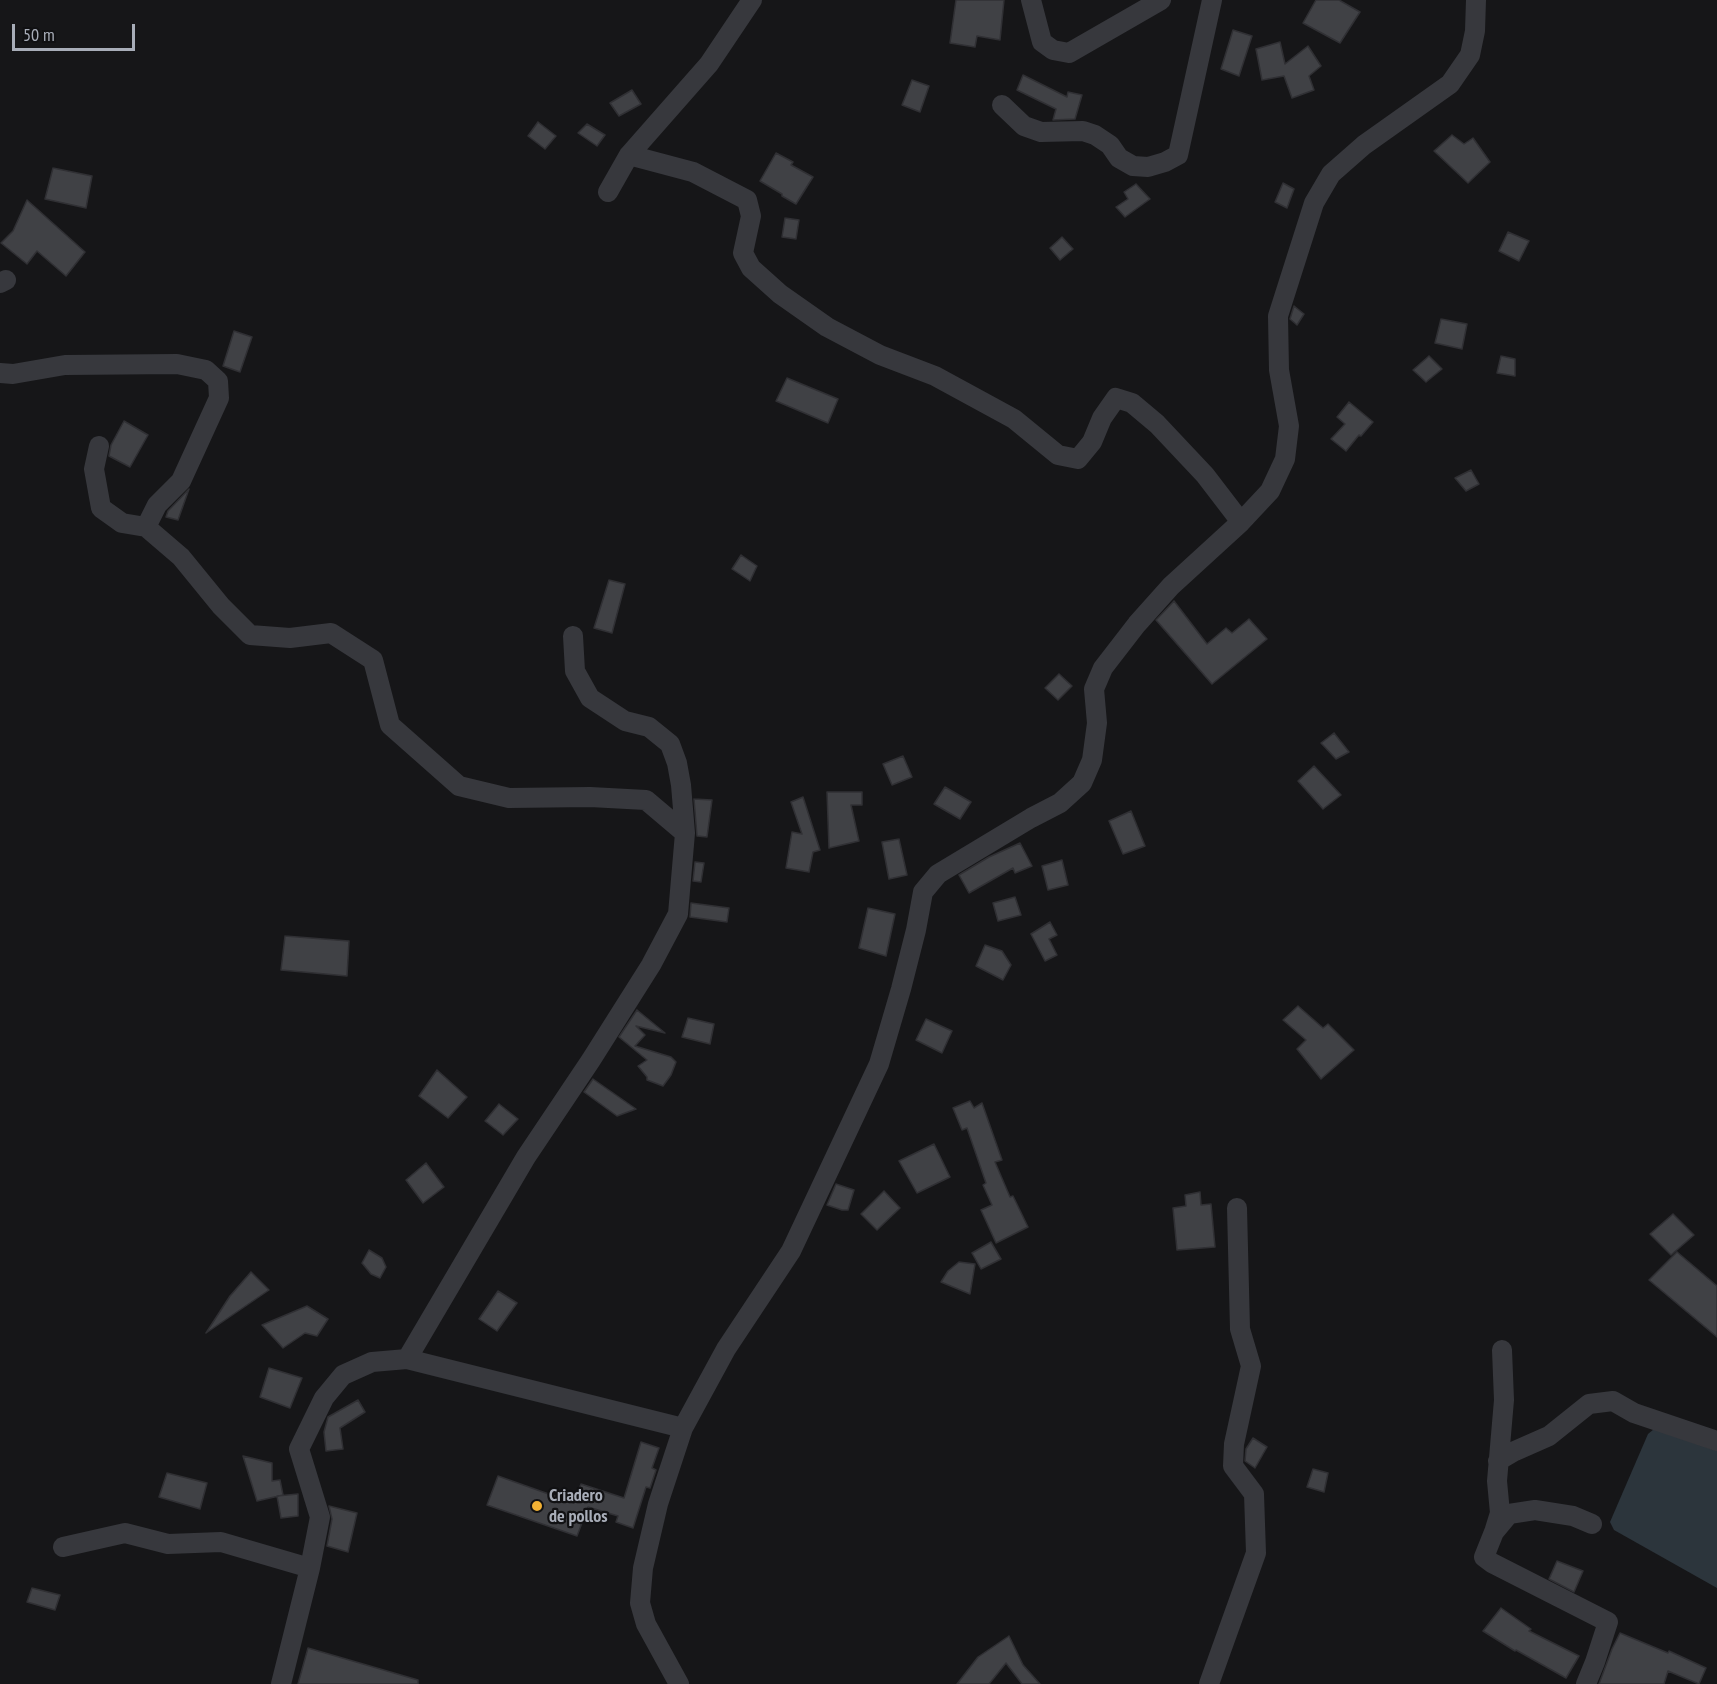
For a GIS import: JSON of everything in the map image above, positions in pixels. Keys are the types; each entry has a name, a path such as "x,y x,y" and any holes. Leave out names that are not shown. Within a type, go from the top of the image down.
{"street":[{"path":"608,192 629,155 709,64 752,0"},
{"path":"1031,0 1042,42 1053,50 1069,53 1161,0"},
{"path":"1002,105 1024,126 1041,132 1083,131 1095,135 1110,145 1119,158 1133,166 1148,167 1165,162 1178,155 1212,0"},
{"path":"679,1684 646,1624 640,1603 643,1568 658,1504 682,1428 726,1349 791,1251 879,1064 901,989 923,892 938,874 1060,803 1082,783 1092,760 1097,723 1094,689 1103,668 1137,624 1171,586 1270,491 1285,459 1289,426 1279,370 1278,316 1314,203 1331,174 1364,145 1450,84 1470,55 1475,31 1476,0"},
{"path":"629,155 693,172 747,200 751,216 743,252 751,268 780,294 827,327 880,355 935,376 1014,419 1058,455 1078,459 1092,442 1102,418 1116,399 1132,403 1157,424 1205,475 1240,522"},
{"path":"0,373 13,374 65,364 177,364 206,370 218,381 219,398 181,481 157,505 146,527"},
{"path":"99,446 94,469 101,508 122,523 146,527 182,557 220,606 249,635 290,638 331,633 373,660 390,725 459,786 508,798 590,797 646,800 685,833"},
{"path":"407,1359 526,1157 651,965 678,914 685,833 681,785 677,763 670,744 649,726 625,721 590,698 575,671 573,636"},
{"path":"1209,1684 1256,1553 1254,1494 1233,1466 1234,1444 1251,1366 1240,1329 1237,1208"},
{"path":"1502,1350 1504,1400 1497,1481 1500,1513 1484,1557 1608,1622 1586,1684"},
{"path":"281,1684 310,1568 320,1517 299,1449 324,1398 343,1375 372,1362 407,1359 682,1428"},
{"path":"1498,1461 1549,1436 1589,1404 1613,1401 1634,1413 1717,1441"},
{"path":"1494,1532 1509,1514 1535,1510 1573,1516 1592,1524"},
{"path":"63,1547 125,1533 168,1544 221,1542 310,1568"}],"shaded area":[{"path":"1654,1429 1717,1451 1717,1588 1614,1530 1610,1522 1648,1434"}],"building":[{"path":"956,0 1004,0 1000,40 977,36 975,47 950,43"},
{"path":"1316,0 1339,0 1360,12 1340,43 1303,23"},
{"path":"1233,30 1252,36 1239,76 1221,69"},
{"path":"1280,42 1285,64 1308,46 1321,66 1309,76 1314,90 1292,98 1284,76 1262,80 1256,49"},
{"path":"1023,75 1067,97 1068,92 1082,95 1075,119 1053,120 1056,109 1017,90"},
{"path":"912,80 929,86 920,112 902,105"},
{"path":"632,90 641,104 619,116 610,103"},
{"path":"538,122 556,136 545,149 528,136"},
{"path":"587,124 605,135 597,146 578,133"},
{"path":"1452,135 1464,144 1473,138 1490,162 1468,183 1434,151"},
{"path":"776,153 793,162 791,165 813,177 796,204 760,181"},
{"path":"53,168 92,176 86,208 45,199"},
{"path":"1283,183 1294,189 1287,208 1275,202"},
{"path":"1136,184 1150,199 1125,217 1116,207 1128,199 1124,192"},
{"path":"27,200 85,252 66,276 37,251 27,264 1,243 13,231"},
{"path":"785,218 799,220 796,239 782,237"},
{"path":"1508,232 1529,241 1519,261 1499,251"},
{"path":"1062,237 1073,249 1060,260 1050,248"},
{"path":"1294,306 1304,314 1297,325 1290,319"},
{"path":"1441,319 1467,324 1462,349 1435,343"},
{"path":"234,331 252,337 240,372 223,366"},
{"path":"1429,356 1442,369 1426,382 1413,370"},
{"path":"1501,356 1515,359 1515,376 1497,373"},
{"path":"787,378 838,399 828,423 776,401"},
{"path":"1349,402 1373,422 1346,451 1331,439 1345,424 1337,417"},
{"path":"124,421 148,435 130,467 109,456 111,445"},
{"path":"1471,470 1479,484 1466,491 1455,478"},
{"path":"189,489 178,520 166,517 168,511"},
{"path":"741,555 757,566 750,581 732,569"},
{"path":"609,580 625,584 612,633 594,628"},
{"path":"1174,601 1207,644 1226,628 1232,633 1249,619 1267,639 1212,684 1156,620"},
{"path":"1059,674 1072,686 1058,700 1045,688"},
{"path":"1334,733 1349,752 1336,759 1321,743"},
{"path":"903,756 912,777 892,785 883,764"},
{"path":"1314,766 1341,795 1323,809 1298,781"},
{"path":"945,787 971,802 960,819 934,804"},
{"path":"827,792 862,792 862,805 851,805 859,841 829,848"},
{"path":"803,797 820,850 813,852 809,872 786,868 792,832 802,834 791,802"},
{"path":"694,799 712,800 707,837 697,836"},
{"path":"1131,811 1145,846 1123,854 1109,821"},
{"path":"899,839 907,875 889,879 882,842"},
{"path":"1020,843 1032,866 1015,873 1013,868 969,893 959,875 989,857"},
{"path":"1062,860 1068,885 1048,890 1042,866"},
{"path":"695,862 704,863 701,882 693,881"},
{"path":"1015,897 1021,915 998,921 993,903"},
{"path":"691,903 729,908 727,922 690,917"},
{"path":"868,908 895,914 886,956 859,948"},
{"path":"1050,922 1057,935 1049,939 1057,955 1045,961 1031,934"},
{"path":"285,936 349,941 347,976 281,970"},
{"path":"985,945 1002,951 1011,965 1003,980 976,966"},
{"path":"1298,1006 1323,1028 1328,1024 1354,1050 1321,1079 1297,1049 1306,1040 1283,1020"},
{"path":"637,1010 665,1033 636,1026 645,1035 635,1046 671,1057 676,1062 663,1086 647,1080 638,1066 647,1060 619,1037"},
{"path":"688,1018 714,1024 710,1044 682,1037"},
{"path":"926,1019 952,1031 942,1053 916,1040"},
{"path":"437,1070 467,1097 448,1118 419,1096"},
{"path":"593,1079 636,1109 617,1116 584,1092"},
{"path":"970,1101 974,1108 982,1103 1002,1160 995,1162 1010,1197 1013,1196 1028,1227 996,1243 981,1210 992,1205 983,1185 986,1183 967,1128 962,1130 953,1108"},
{"path":"499,1104 518,1119 503,1135 485,1121"},
{"path":"934,1144 950,1177 917,1193 899,1161"},
{"path":"426,1163 444,1187 423,1203 406,1180"},
{"path":"836,1184 854,1190 848,1210 827,1205"},
{"path":"884,1191 900,1208 877,1230 861,1214"},
{"path":"1200,1192 1201,1205 1211,1204 1215,1247 1177,1250 1173,1208 1186,1206 1185,1195"},
{"path":"1673,1214 1694,1235 1671,1255 1650,1234"},
{"path":"991,1242 1001,1259 981,1269 972,1253"},
{"path":"369,1250 382,1258 386,1267 380,1278 371,1274 362,1263"},
{"path":"1677,1252 1717,1286 1717,1337 1649,1280"},
{"path":"959,1262 975,1264 970,1294 941,1282 948,1271"},
{"path":"251,1272 269,1290 206,1333 230,1296"},
{"path":"498,1291 517,1303 497,1331 479,1319"},
{"path":"307,1306 328,1319 317,1336 305,1333 283,1348 262,1325"},
{"path":"269,1368 302,1378 290,1408 260,1397"},
{"path":"358,1400 365,1412 340,1428 343,1449 326,1451 324,1432 328,1417"},
{"path":"1253,1438 1267,1447 1255,1468 1245,1461 1246,1449"},
{"path":"641,1442 659,1448 652,1468 656,1470 650,1488 646,1487 633,1528 616,1522 618,1516 588,1507 577,1536 487,1505 498,1476 574,1503 581,1484 624,1498"},
{"path":"243,1456 272,1463 272,1481 280,1480 283,1495 257,1501"},
{"path":"1313,1469 1328,1473 1324,1492 1307,1487"},
{"path":"167,1473 207,1483 200,1509 159,1497"},
{"path":"298,1494 298,1516 281,1518 277,1496"},
{"path":"329,1506 357,1513 348,1552 327,1546 332,1519"},
{"path":"1557,1561 1583,1571 1574,1592 1549,1579"},
{"path":"32,1588 60,1595 55,1610 27,1602"},
{"path":"1501,1608 1531,1629 1529,1631 1579,1656 1566,1678 1483,1631"},
{"path":"1620,1633 1706,1668 1699,1684 1668,1671 1664,1684 1599,1684"},
{"path":"1009,1636 1023,1665 1040,1684 1022,1684 1006,1663 989,1684 957,1684 978,1657"},
{"path":"308,1648 418,1680 418,1684 298,1684"}],"place":[{"name":"Criadero de pollos","path":"537,1506"}]}
